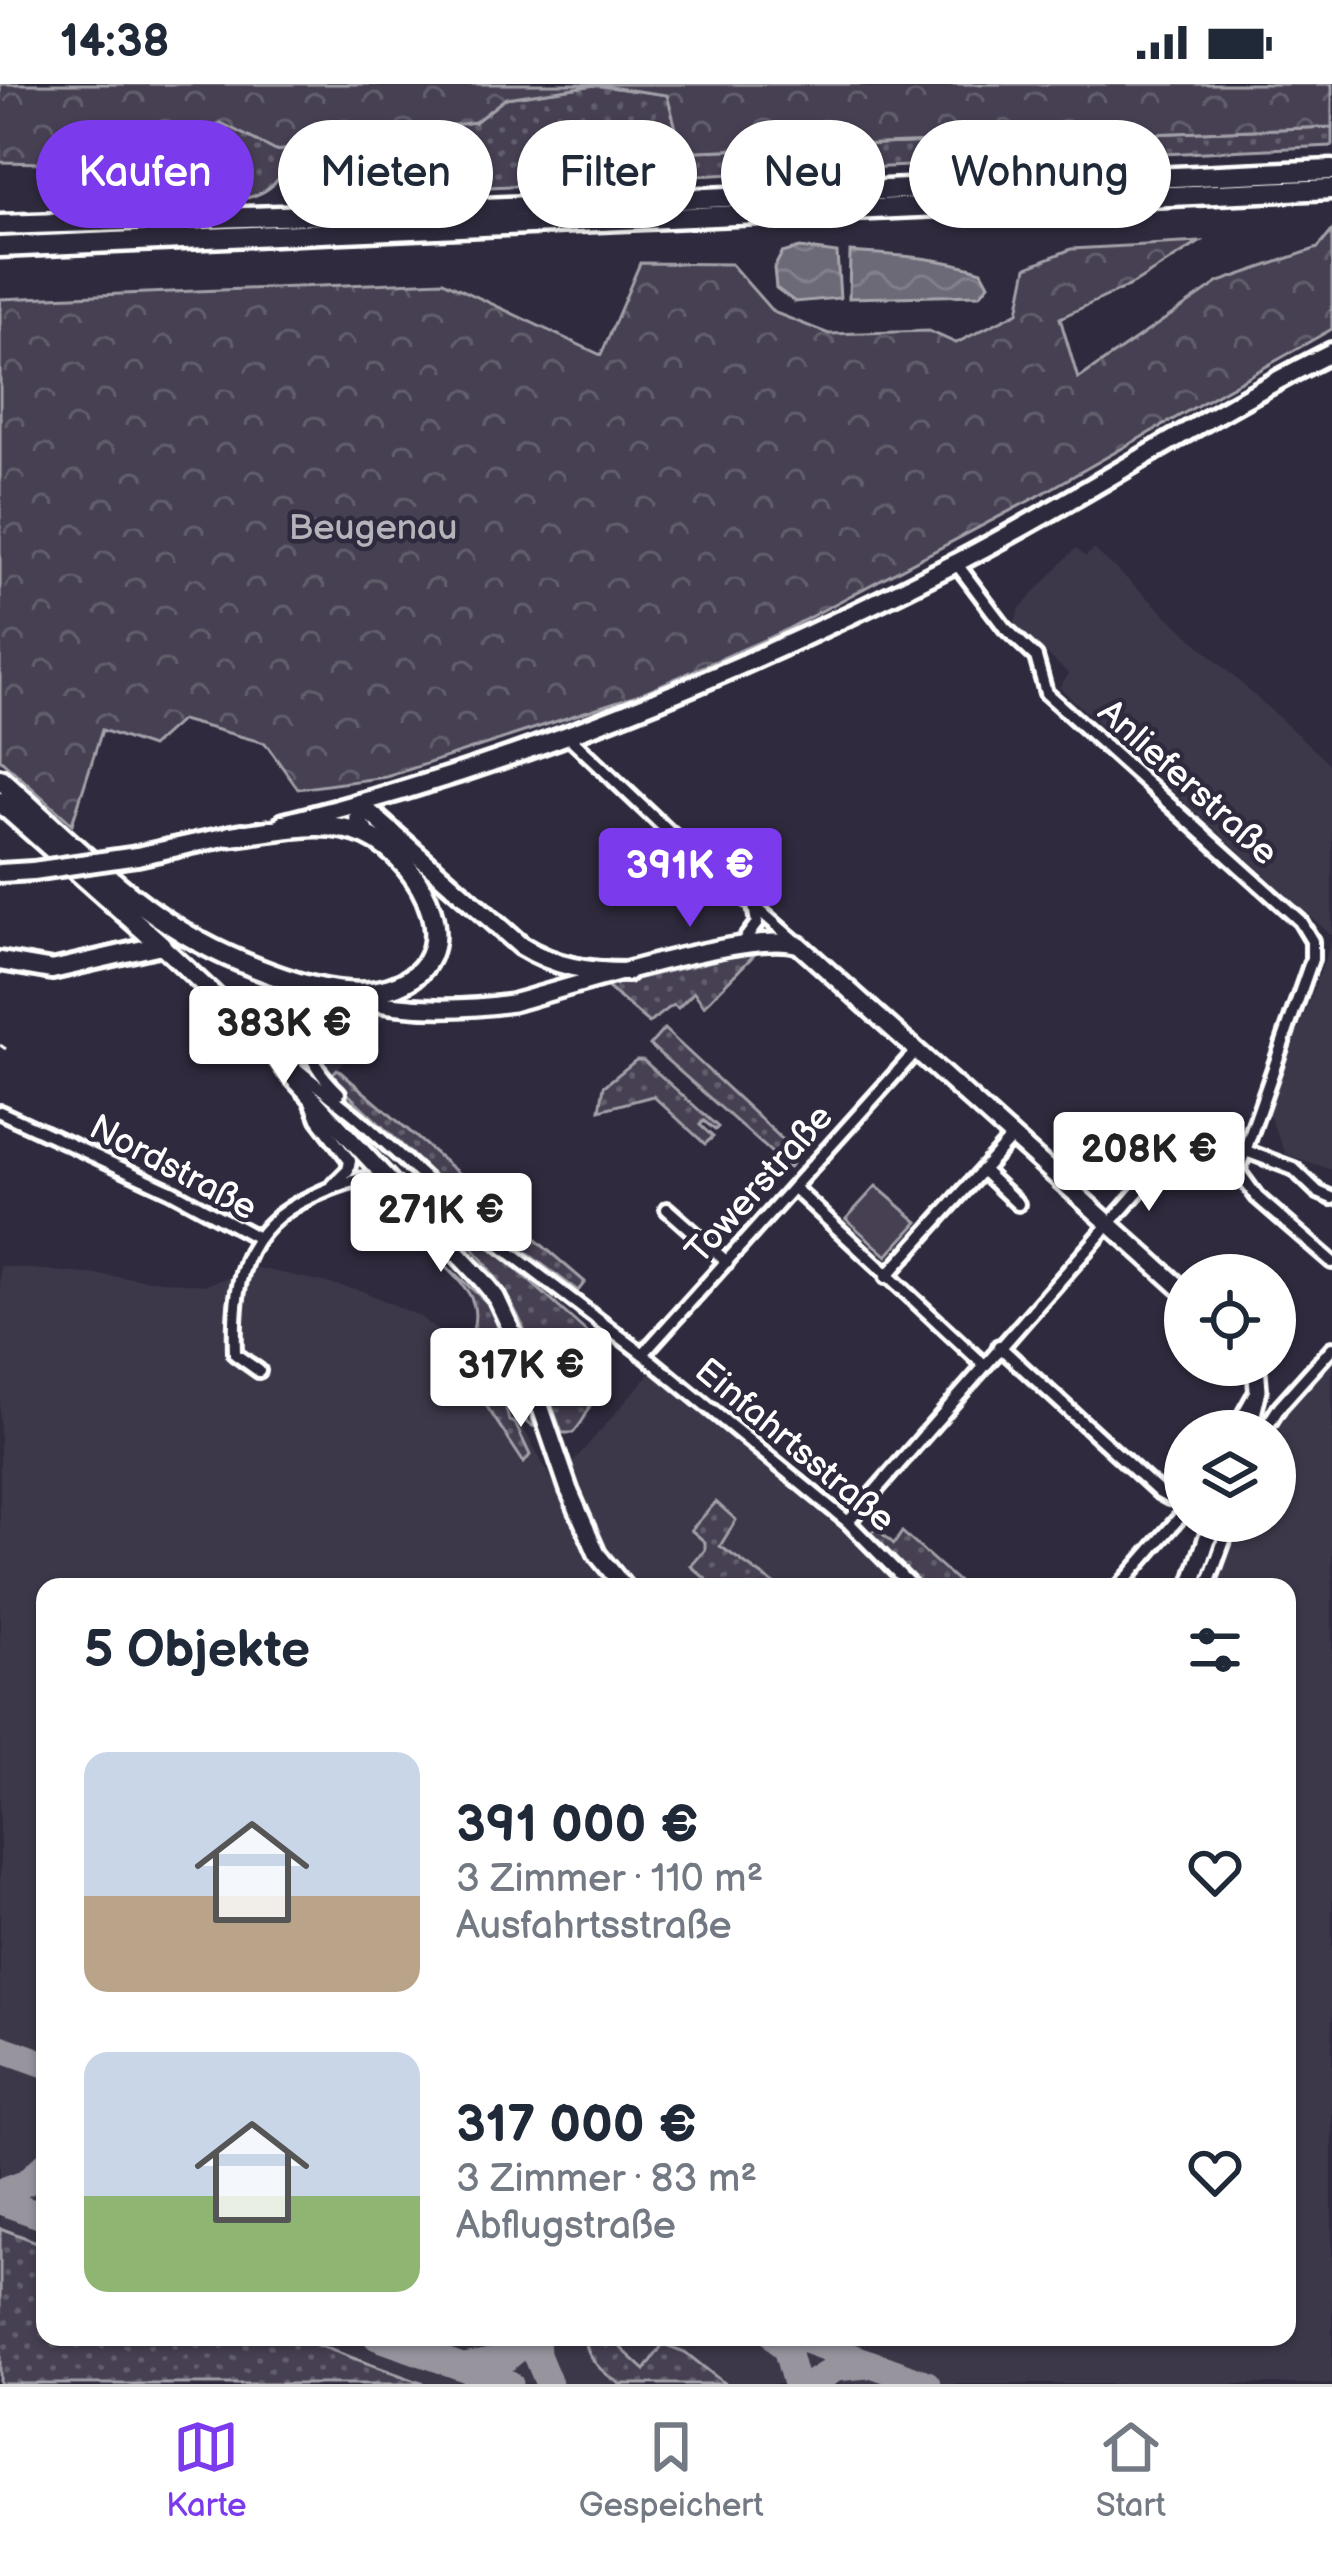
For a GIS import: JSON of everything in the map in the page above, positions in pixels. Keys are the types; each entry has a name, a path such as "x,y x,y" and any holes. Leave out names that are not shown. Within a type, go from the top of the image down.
{"highway":[{"path":"697,198 1332,170"},
{"path":"697,219 1332,189"},
{"path":"0,225 517,213"},
{"path":"0,247 517,217"},
{"path":"0,779 130,893 175,927 237,961 307,985 386,990 405,982 427,956 434,925 424,890 394,853 366,835 315,825 230,836"},
{"path":"0,802 161,945"},
{"path":"360,804 359,825 366,835"}],"main road":[{"path":"0,873 137,856 230,836 398,793 569,737 724,674 956,563 1332,352"},
{"path":"398,793 390,809 398,834"},
{"path":"360,804 521,946 567,968 627,972"},
{"path":"4,961 32,970 71,968 134,948 161,945"}],"street":[{"name":"Anlieferstraße","path":"956,563 1005,628 1036,657 1046,693 1300,921 1312,941 1312,959 1243,1150"},
{"path":"569,737 669,832 1164,1272"},
{"path":"742,944 757,923 753,903"},
{"path":"307,985 362,1001 478,1008 742,944 782,940 799,945"},
{"name":"Einfahrtsstraße","path":"161,945 270,1047 358,1118 488,1236 644,1354 848,1522 902,1578"},
{"path":"358,1118 315,1070 310,1044 320,1018 337,1007 362,1001"},
{"path":"270,1047 496,1297 522,1353 569,1490 597,1554 617,1578"},
{"name":"Towerstraße","path":"644,1354 916,1052"},
{"path":"308,1093 318,1119 350,1162 343,1178 327,1190"},
{"name":"Nordstraße","path":"0,1112 171,1191 256,1238 236,1289 234,1319 235,1354 259,1371"},
{"path":"848,1522 1182,1141 1198,1134 1294,1169 1318,1192 1332,1198"},
{"path":"886,1277 1012,1137"},
{"path":"1243,1150 1239,1176 1332,1262"},
{"path":"982,1170 1018,1204"},
{"path":"256,1238 280,1213 352,1180 373,1180 407,1216 437,1234"},
{"path":"794,1188 983,1364"},
{"path":"667,1208 728,1262"},
{"path":"999,1346 1164,1495"},
{"path":"1277,1410 1332,1348"},
{"path":"1253,1410 1258,1386"},
{"path":"1246,1410 1258,1390"},
{"path":"1127,1578 1164,1535"},
{"path":"1194,1578 1206,1542"},
{"path":"1211,1578 1224,1542"}],"shaded area":[{"path":"1076,548 1085,557 1094,549 1332,766 1332,936 1059,687 1069,674 1014,624 1020,608"},
{"path":"1332,940 1332,1170 1286,1154 1268,1113"},
{"path":"352,1009 385,1012 386,1016 330,1077 316,1059 317,1031 330,1015"},
{"path":"0,1266 205,1285 258,1268 360,1290 419,1316 497,1380 554,1484 651,1372 898,1578 36,1578 36,2346 1296,2346 1296,1578 1219,1578 1233,1542 1296,1542 1296,1410 1285,1410 1332,1356 1332,2384 0,2384"}],"green space":[{"path":"0,84 1332,84 1332,127 1171,133 1171,120 909,120 909,143 885,144 885,120 721,120 721,150 697,151 697,120 674,120 667,95 595,85 506,98 478,120 278,120 276,151 254,140 254,120 36,120 36,163 0,162"},
{"path":"595,85 668,95 674,120 517,120 517,186 493,187 493,120 478,120 505,98"},
{"path":"254,123 278,123 278,179 254,195"},
{"path":"1332,127 1332,146 1171,154 1171,133"},
{"path":"909,143 909,166 885,167 885,144"},
{"path":"721,150 721,175 697,176 697,151"},
{"name":"Beugenau","path":"1332,231 1332,329 1040,495 778,634 640,694 386,777 298,789 265,743 181,720 151,747 102,730 72,824 0,759 0,299 443,281 601,355 640,263 731,264 773,312 829,334 929,331 956,343 1018,312 1027,267 1071,249 1200,242 1133,284 1060,318 1078,379 1219,282 1318,248"},
{"path":"755,954 704,1006 694,992 678,1008 673,1005 649,1023 606,986"},
{"path":"664,1029 798,1154 789,1168 650,1045"},
{"path":"636,1060 643,1060 718,1127 715,1130 704,1121 700,1125 713,1137 705,1144 653,1096 600,1110 604,1086"},
{"path":"337,1069 585,1282 578,1291 477,1216 330,1077"},
{"path":"422,1185 590,1335 595,1387 573,1433 562,1433 518,1316 498,1281 419,1188"},
{"path":"876,1186 918,1222 887,1256 846,1219"},
{"path":"436,1257 491,1306 535,1427 527,1423 503,1360 473,1330 471,1298"},
{"path":"469,1338 496,1366 509,1421 515,1423 530,1455 524,1463 478,1393 486,1383 453,1354"},
{"path":"716,1502 736,1520 720,1546 765,1578 705,1578 691,1566 705,1550 705,1542 691,1530"},
{"path":"877,1529 894,1544 902,1532 954,1578 911,1578 867,1534"},
{"path":"0,2228 36,2242 36,2346 321,2346 424,2384 0,2384"},
{"path":"586,2346 619,2346 645,2370 662,2346 668,2346 685,2352 725,2384 620,2384 592,2359"}],"water":[{"path":"800,248 837,253 840,298 795,302 776,288 774,268 782,253"},
{"path":"850,252 966,266 982,271 989,284 980,295 849,298"}],"taxiway":[{"path":"0,2048 36,2061"},
{"path":"0,2192 36,2174"},
{"path":"0,2201 36,2214"},
{"path":"402,2346 510,2384"},
{"path":"469,2366 505,2359 521,2346"},
{"path":"536,2346 549,2384"},
{"path":"783,2346 796,2384"},
{"path":"822,2346 927,2384"},
{"path":"811,2384 836,2368 867,2365"}],"railway":[{"path":"0,1045 6,1049"}]}
